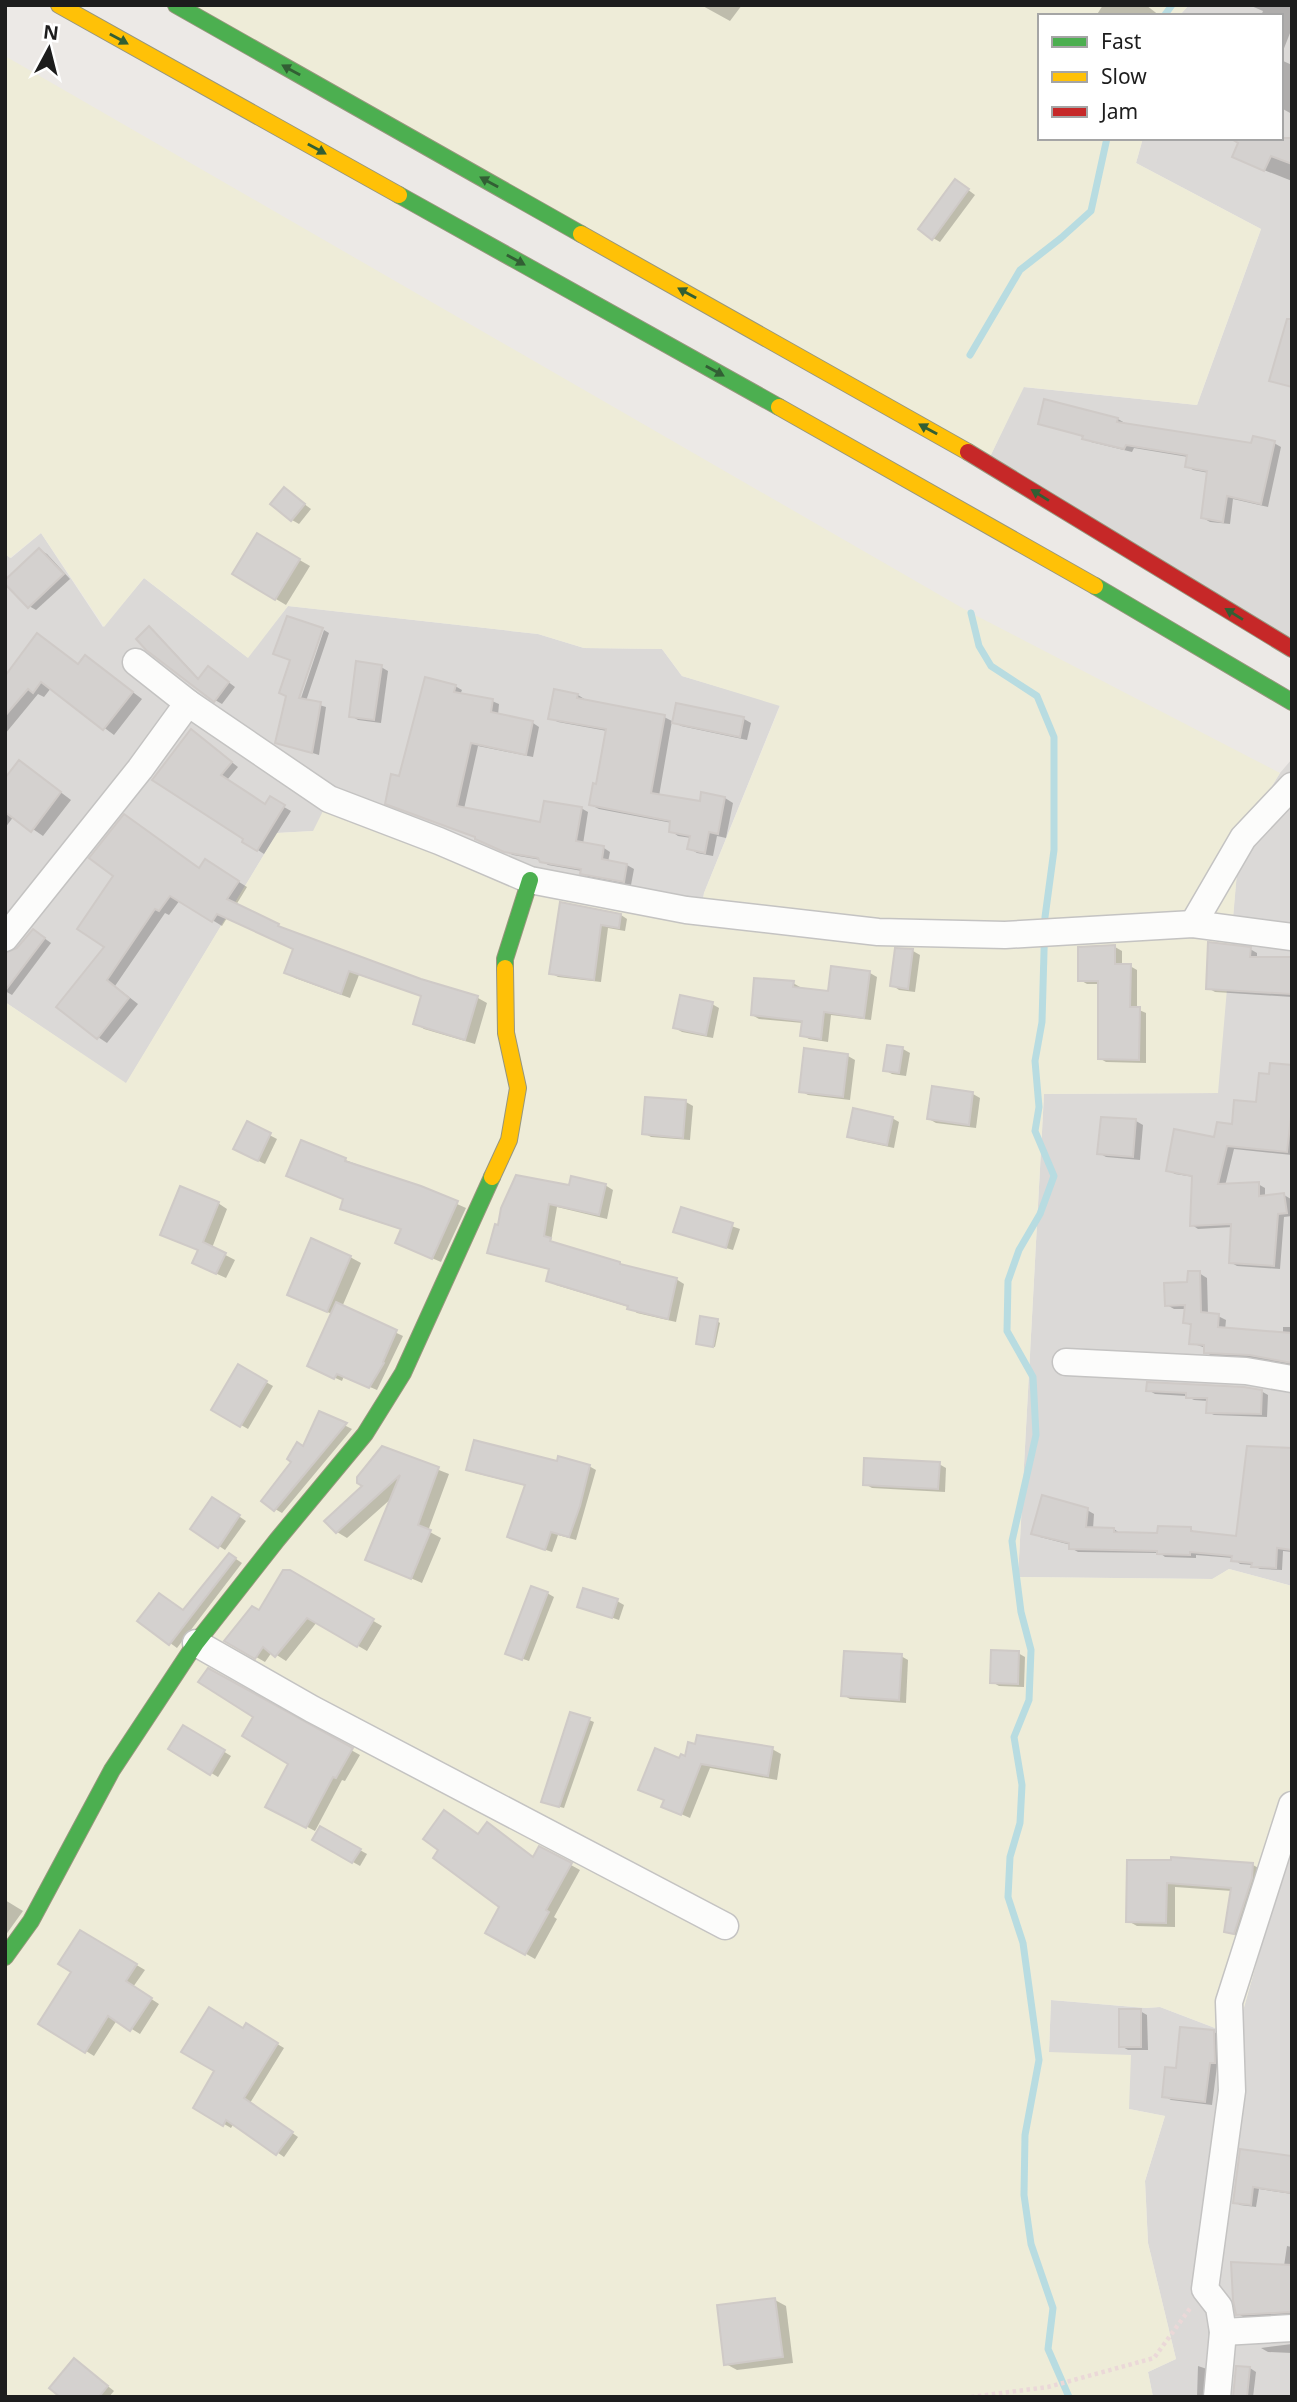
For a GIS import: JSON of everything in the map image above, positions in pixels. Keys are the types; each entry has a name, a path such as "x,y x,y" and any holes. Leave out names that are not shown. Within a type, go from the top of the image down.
{"main road":[{"path":"59,5 994,527 1292,702"},
{"path":"176,5 988,463 1292,649"},
{"path":"5,1957 31,1921 112,1770 196,1643 277,1539 365,1434 403,1373 509,1140 518,1088 506,1033 505,959 530,880"}],"street":[{"path":"136,662 188,703 329,799 439,841 530,880 686,910 878,932 1005,935 1193,924 1292,937"},
{"path":"5,938 140,769 188,703"},
{"path":"1193,924 1243,838 1292,786"},
{"path":"1066,1362 1246,1371 1292,1379"},
{"path":"196,1643 312,1709 725,1926"},
{"path":"1217,2397 1223,2332 1219,2307 1205,2288 1232,2091 1229,2002 1292,1805"},
{"path":"1223,2332 1292,2329"}],"path":[{"path":"971,2397 1048,2387 1154,2358 1205,2288"}],"shaded area":[{"path":"176,5 1189,5 1181,14 1038,14 1038,140 1142,140 1136,163 1261,229 1197,405 1024,387 987,463"},
{"path":"1189,5 1292,5 1292,649 987,463 1023,387 1197,405 1261,229 1136,163 1142,140 1283,140 1283,14 1181,14"},
{"path":"5,56 971,613 1280,773 1240,838 1218,1093 1044,1094 1018,1577 1212,1579 1229,1569 1292,1586 1292,1836 1236,2036 1160,2007 1051,2000 1049,2052 1131,2055 1129,2109 1165,2116 1145,2181 1148,2243 1176,2359 1148,2372 1153,2397 5,2397 5,1002 126,1083 277,833 313,831 329,799 530,880 701,911 704,893 780,706 682,676 662,649 584,648 538,634 288,606 248,658 144,578 104,627 41,533 10,558 5,554"},
{"path":"41,533 103,627 144,578 247,657 288,606 538,634 584,648 662,649 682,676 780,705 704,893 701,912 313,831 277,833 126,1084 5,1002 5,554 11,558"},
{"path":"1292,759 1292,1586 1229,1569 1213,1579 1018,1577 1044,1094 1217,1093 1240,838 1280,773"},
{"path":"1292,1836 1292,2397 1153,2397 1148,2372 1176,2359 1148,2243 1145,2181 1165,2116 1129,2109 1049,2052 1051,2000 1160,2007 1236,2036"}],"building":[{"path":"1292,138 1292,164 1271,156 1264,171 1232,157 1238,143 1233,140"},
{"path":"955,179 969,189 932,240 918,229"},
{"path":"1287,319 1292,319 1292,387 1269,381"},
{"path":"1044,399 1118,418 1117,422 1251,443 1253,436 1275,441 1261,504 1227,496 1223,522 1201,518 1207,471 1185,467 1187,455 1126,445 1124,449 1082,439 1083,436 1038,424"},
{"path":"284,487 305,504 291,521 270,504"},
{"path":"257,533 300,559 275,600 232,574"},
{"path":"39,548 64,574 28,608 5,584 5,580"},
{"path":"287,616 323,628 299,698 321,702 312,753 275,743 286,696 279,693 290,660 273,654"},
{"path":"149,626 198,679 208,666 229,682 214,702 146,650 136,639"},
{"path":"37,633 78,664 85,655 133,692 103,730 41,682 33,693 28,689 5,716 5,676"},
{"path":"356,661 382,665 374,720 349,717"},
{"path":"425,677 456,685 454,692 493,699 491,712 533,721 526,755 471,743 457,806 540,822 544,801 582,807 576,841 604,846 602,859 627,864 624,882 580,874 581,869 504,852 475,837 385,804 391,774 399,776"},
{"path":"554,689 578,694 577,698 665,715 651,793 700,801 701,792 725,797 718,834 709,832 705,853 687,849 690,836 669,832 670,821 589,805 593,783 596,784 606,729 548,719"},
{"path":"676,703 744,717 740,737 672,723"},
{"path":"191,729 232,762 221,775 265,804 270,796 285,805 257,851 152,780"},
{"path":"19,760 61,792 31,832 5,812 5,778"},
{"path":"124,814 199,868 205,859 239,881 227,899 279,924 278,926 421,979 478,996 465,1040 413,1024 421,996 349,971 341,994 284,973 293,949 217,914 212,922 170,896 159,911 155,909 107,980 129,998 97,1039 56,1007 104,947 77,929 113,876 89,858"},
{"path":"560,902 621,914 619,928 601,925 594,980 549,974"},
{"path":"33,929 45,938 5,991 5,953 17,948"},
{"path":"1208,942 1251,947 1250,957 1292,957 1291,994 1206,989"},
{"path":"1115,945 1115,964 1131,964 1130,1007 1140,1007 1139,1060 1098,1059 1098,981 1078,981 1078,947"},
{"path":"895,948 913,949 908,989 890,986"},
{"path":"831,966 870,971 864,1018 824,1012 821,1039 800,1036 802,1021 751,1015 754,978 794,981 793,987 828,991"},
{"path":"680,995 713,1002 706,1035 673,1028"},
{"path":"887,1045 903,1047 899,1073 883,1071"},
{"path":"804,1048 848,1054 843,1097 799,1092"},
{"path":"1270,1063 1292,1065 1292,1108 1287,1152 1227,1146 1218,1184 1259,1182 1259,1196 1284,1193 1287,1213 1278,1214 1274,1266 1229,1263 1231,1224 1190,1226 1192,1176 1166,1171 1174,1129 1214,1137 1217,1122 1232,1124 1234,1100 1256,1102 1259,1073 1269,1074"},
{"path":"932,1086 973,1092 969,1125 927,1119"},
{"path":"645,1097 686,1100 683,1138 642,1134"},
{"path":"853,1108 893,1117 887,1145 847,1137"},
{"path":"1101,1117 1136,1119 1133,1157 1097,1154"},
{"path":"247,1121 271,1133 258,1161 233,1149"},
{"path":"301,1140 346,1158 345,1161 458,1201 432,1259 395,1243 401,1229 340,1209 343,1199 286,1176"},
{"path":"516,1175 569,1185 571,1176 606,1184 599,1215 549,1204 544,1236 551,1238 550,1241 620,1264 677,1278 668,1319 627,1309 628,1306 546,1281 549,1269 487,1253 495,1224 498,1225 501,1208"},
{"path":"180,1186 219,1202 203,1242 226,1253 216,1274 192,1263 198,1250 160,1235"},
{"path":"681,1207 733,1223 726,1248 673,1232"},
{"path":"311,1238 351,1256 327,1312 287,1295"},
{"path":"1188,1271 1200,1271 1201,1312 1219,1314 1218,1327 1292,1333 1292,1363 1249,1355 1204,1353 1204,1345 1189,1344 1191,1324 1183,1323 1185,1305 1165,1306 1164,1283 1187,1282"},
{"path":"336,1302 397,1330 384,1363 369,1388 337,1374 334,1379 307,1366"},
{"path":"700,1316 718,1319 713,1347 696,1344"},
{"path":"238,1364 267,1381 240,1427 211,1410"},
{"path":"1147,1382 1262,1390 1261,1414 1206,1413 1207,1398 1186,1398 1186,1393 1146,1391"},
{"path":"319,1411 347,1423 274,1511 261,1501 291,1462 287,1459 297,1442 303,1446"},
{"path":"474,1440 557,1461 558,1456 590,1465 569,1537 551,1532 545,1550 507,1537 525,1485 466,1470"},
{"path":"382,1446 439,1467 418,1525 431,1530 411,1579 365,1560 400,1475 336,1533 324,1521 362,1486 357,1483 357,1477"},
{"path":"1247,1446 1292,1448 1292,1550 1277,1548 1276,1568 1251,1567 1252,1563 1231,1561 1232,1556 1190,1552 1190,1555 1157,1554 1157,1551 1069,1549 1069,1543 1031,1534 1042,1495 1088,1508 1086,1527 1114,1528 1114,1532 1157,1533 1158,1526 1191,1527 1191,1531 1236,1536"},
{"path":"864,1458 940,1462 938,1489 863,1485"},
{"path":"212,1497 240,1515 218,1548 190,1529"},
{"path":"229,1553 236,1558 169,1645 137,1621 159,1593 183,1610"},
{"path":"283,1570 290,1570 374,1619 357,1647 307,1618 275,1657 263,1647 255,1659 224,1641 252,1606 259,1610"},
{"path":"531,1586 548,1592 522,1660 505,1654"},
{"path":"583,1588 618,1599 612,1618 577,1607"},
{"path":"991,1650 1019,1651 1018,1684 990,1683"},
{"path":"844,1651 902,1654 899,1700 841,1696"},
{"path":"208,1668 353,1748 336,1778 333,1777 306,1828 265,1807 288,1764 242,1736 253,1717 198,1682"},
{"path":"570,1712 590,1718 559,1807 541,1802"},
{"path":"183,1725 225,1750 210,1775 168,1749"},
{"path":"697,1735 773,1747 768,1776 701,1764 681,1815 661,1807 664,1800 638,1790 655,1748 679,1758 681,1754 685,1756 688,1742 695,1744"},
{"path":"444,1810 478,1834 487,1822 533,1857 539,1846 572,1863 525,1955 485,1933 499,1907 433,1858 438,1850 423,1839"},
{"path":"320,1826 361,1849 352,1863 312,1840"},
{"path":"1171,1857 1253,1863 1252,1878 1234,1934 1224,1932 1231,1888 1167,1883 1166,1923 1126,1922 1127,1860 1171,1860"},
{"path":"80,1930 137,1964 126,1981 152,1998 130,2031 108,2016 85,2053 38,2024 71,1972 58,1964"},
{"path":"209,2007 243,2028 246,2023 278,2043 244,2098 293,2132 276,2155 226,2120 223,2126 193,2108 214,2071 181,2052"},
{"path":"1119,2009 1141,2009 1141,2047 1119,2047"},
{"path":"1180,2027 1214,2030 1215,2063 1210,2063 1205,2102 1162,2097 1165,2067 1176,2068"},
{"path":"1240,2149 1292,2156 1292,2193 1253,2187 1251,2205 1233,2203"},
{"path":"1231,2262 1292,2265 1292,2312 1236,2315"},
{"path":"775,2298 783,2357 724,2365 717,2305"},
{"path":"74,2358 108,2386 99,2397 60,2397 49,2388"},
{"path":"1236,2366 1250,2367 1247,2397 1233,2397"}],"waterway":[{"path":"1165,14 1172,5"},
{"path":"970,355 1020,270 1091,211 1107,140"},
{"path":"971,613 979,646 991,666 1037,696 1054,737 1054,850 1045,917 1042,1022 1035,1061 1039,1107 1035,1131 1054,1176 1040,1214 1019,1250 1008,1281 1007,1331 1033,1377 1036,1435 1012,1541 1021,1612 1031,1650 1029,1700 1014,1737 1022,1785 1020,1823 1010,1857 1008,1897 1023,1943 1039,2060 1025,2135 1024,2195 1031,2244 1053,2308 1048,2349 1069,2397"}],"traffic: fast":[{"path":"176,5 581,234"},
{"path":"399,195 779,407"},
{"path":"1095,586 1292,702"},
{"path":"505,968 505,959 530,880"},
{"path":"5,1957 31,1921 112,1770 196,1643 365,1434 403,1373 492,1177"}],"traffic: slow":[{"path":"59,5 399,195"},
{"path":"581,234 968,452"},
{"path":"779,407 1095,586"},
{"path":"492,1177 509,1140 518,1088 506,1033 505,968"}],"traffic: jam":[{"path":"968,452 1292,649"}]}
